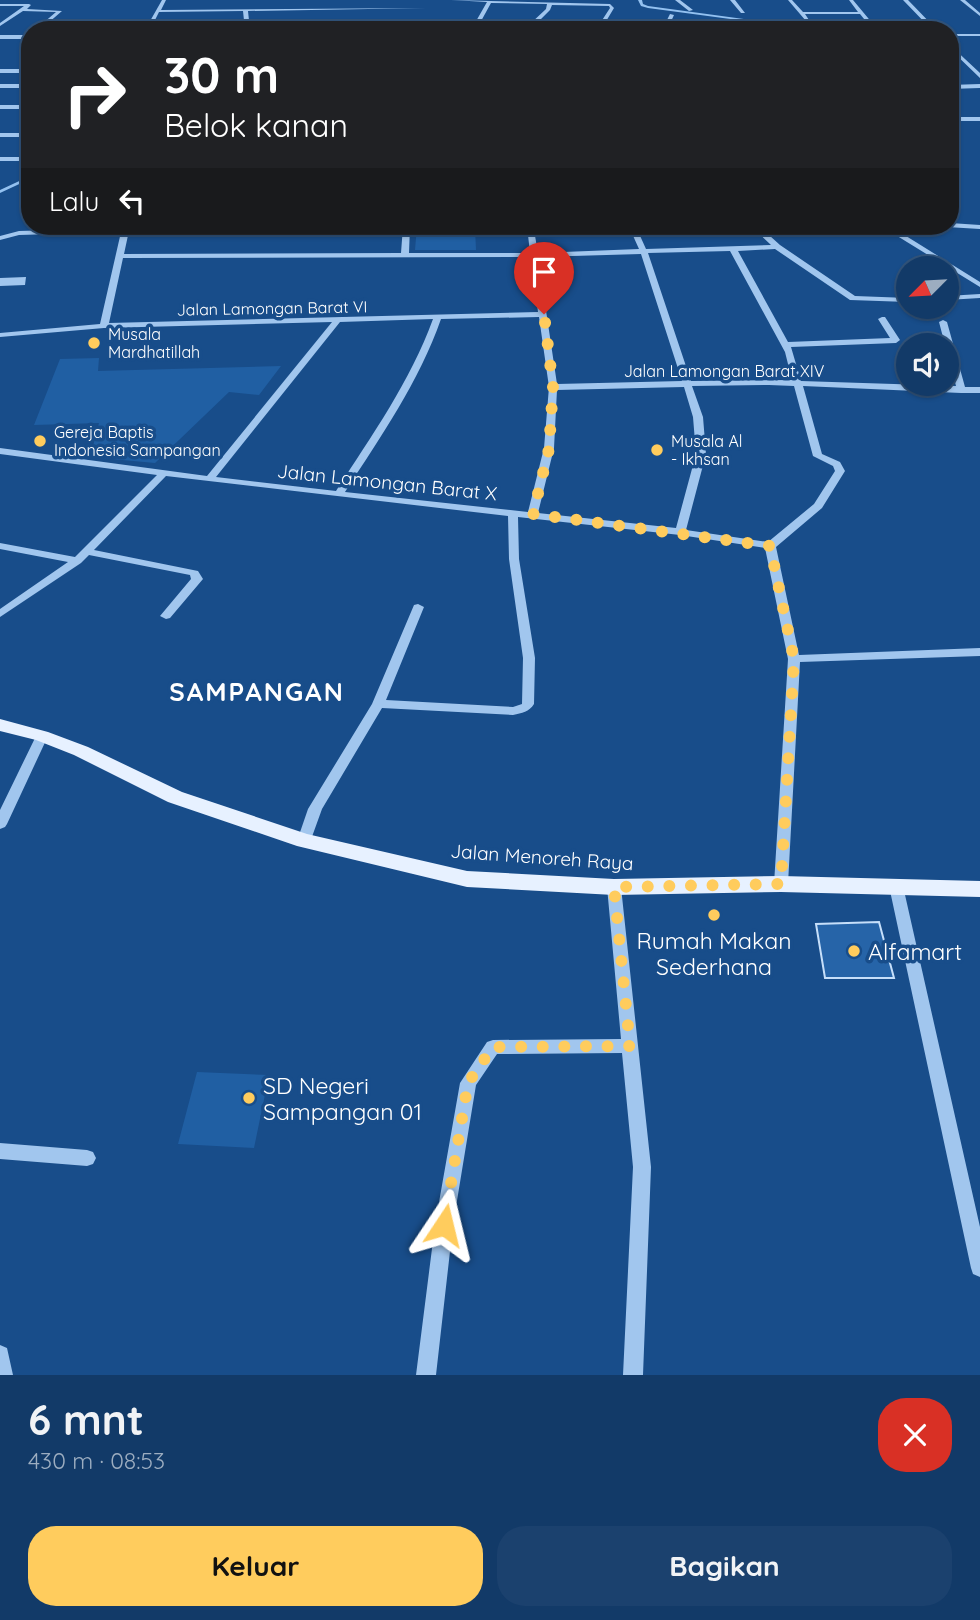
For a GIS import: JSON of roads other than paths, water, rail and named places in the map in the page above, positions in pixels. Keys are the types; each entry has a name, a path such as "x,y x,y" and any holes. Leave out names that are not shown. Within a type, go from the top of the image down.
{"main road":[{"name":"Jalan Menoreh Raya","path":"0,725 42,736 81,751 175,797 304,841 467,879 614,887 781,884 980,889"}],"street":[{"path":"152,21 164,0"},
{"path":"254,9 255,0"},
{"path":"308,0 305,9 308,21"},
{"path":"423,21 424,8 430,0"},
{"path":"453,0 610,5 612,9 604,21"},
{"path":"677,0 691,10"},
{"path":"732,0 739,0"},
{"path":"732,0 743,12"},
{"path":"790,0 808,21"},
{"path":"851,0 868,21"},
{"path":"905,0 926,21"},
{"path":"962,0 980,15"},
{"path":"479,21 490,1"},
{"path":"536,21 548,9 550,3"},
{"path":"0,5 57,6 51,10"},
{"path":"0,23 29,5"},
{"path":"158,11 424,8"},
{"path":"245,9 247,21"},
{"path":"23,10 60,11 48,21"},
{"path":"363,10 366,21"},
{"path":"804,13 861,13"},
{"path":"669,21 672,15"},
{"path":"959,35 980,35"},
{"path":"1,38 21,37"},
{"path":"959,55 980,76"},
{"path":"0,71 21,71"},
{"path":"0,86 21,86"},
{"path":"959,87 980,86"},
{"path":"0,107 21,107"},
{"path":"959,119 980,119"},
{"path":"965,119 974,127"},
{"path":"0,135 21,135"},
{"path":"0,159 21,159"},
{"path":"959,226 980,227"},
{"path":"3,239 47,235"},
{"path":"104,326 124,235"},
{"path":"405,255 406,235"},
{"path":"531,235 553,387 549,449 533,514"},
{"path":"636,235 698,417 701,454 680,532"},
{"path":"764,235 777,247 853,299 896,300"},
{"path":"899,235 980,285"},
{"path":"121,256 534,255 777,247"},
{"path":"733,249 786,345 818,456 837,464 840,471 818,506 770,546 794,659 781,884"},
{"path":"959,297 980,296"},
{"name":"Jalan Lamongan Barat VI","path":"0,335 104,326 544,314"},
{"path":"338,494 412,380 427,350 437,319"},
{"path":"786,345 896,340 882,319"},
{"path":"210,478 337,321"},
{"path":"943,322 970,390 980,402"},
{"name":"Jalan Lamongan Barat XIV","path":"553,387 797,383 970,390"},
{"name":"Jalan Lamongan Barat X","path":"0,451 338,494 680,532 770,546"},
{"path":"0,614 76,561 164,473"},
{"path":"378,704 513,711 525,708 528,704 529,658 514,559 513,513"},
{"path":"0,546 76,561"},
{"path":"85,551 194,573 197,579 166,616"},
{"path":"304,841 315,809 378,704 418,607"},
{"path":"794,659 980,652"},
{"path":"0,824 42,736"},
{"path":"896,886 980,1268"},
{"path":"614,887 642,1167 633,1375"},
{"path":"426,1375 444,1225 468,1083 493,1047 630,1046"},
{"path":"0,1151 88,1158"}],"waterway":[{"path":"640,0 642,5 648,7 754,21"},
{"path":"0,192 21,182"}],"place":[{"name":"Musala Mardhatillah","path":"94,343"},
{"name":"Gereja Baptis Indonesia Sampangan","path":"40,441"},
{"name":"Musala Al - Ikhsan","path":"657,450"},
{"name":"Rumah Makan Sederhana","path":"714,915"},
{"name":"Alfamart","path":"854,951"},
{"name":"SD Negeri Sampangan 01","path":"249,1098"}],"district":[{"name":"SAMPANGAN","path":"257,691"}]}
